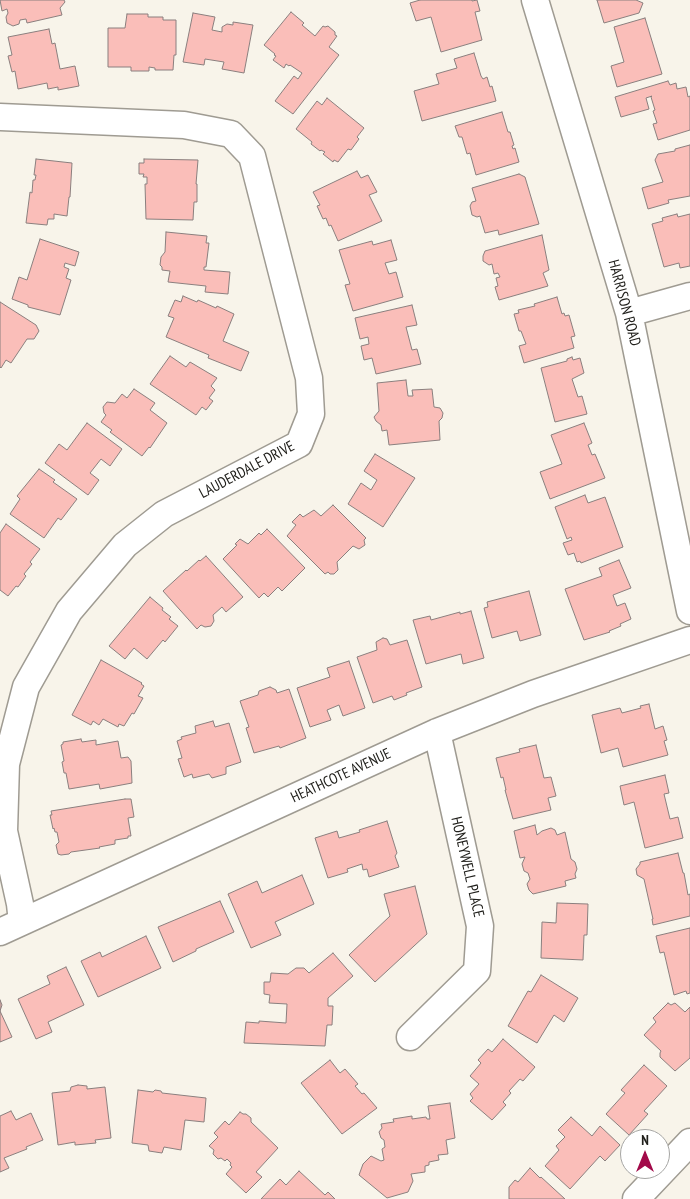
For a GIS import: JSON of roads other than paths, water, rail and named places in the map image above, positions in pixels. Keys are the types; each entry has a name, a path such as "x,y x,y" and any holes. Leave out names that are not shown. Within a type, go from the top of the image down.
{"street":[{"name":"HARRISON ROAD","path":"535,0 629,313 690,611"},
{"name":"LAUDERDALE DRIVE","path":"0,117 184,125 231,134 252,156 309,378 311,414 299,444 164,514 125,545 69,611 26,687 6,764 4,830 20,904 11,927"},
{"path":"629,313 690,296"},
{"name":"HEATHCOTE AVENUE","path":"11,927 437,732 533,694 690,640"},
{"name":"HONEYWELL PLACE","path":"410,1037 477,971 480,926 437,732"},
{"path":"636,1199 690,1142"}]}
